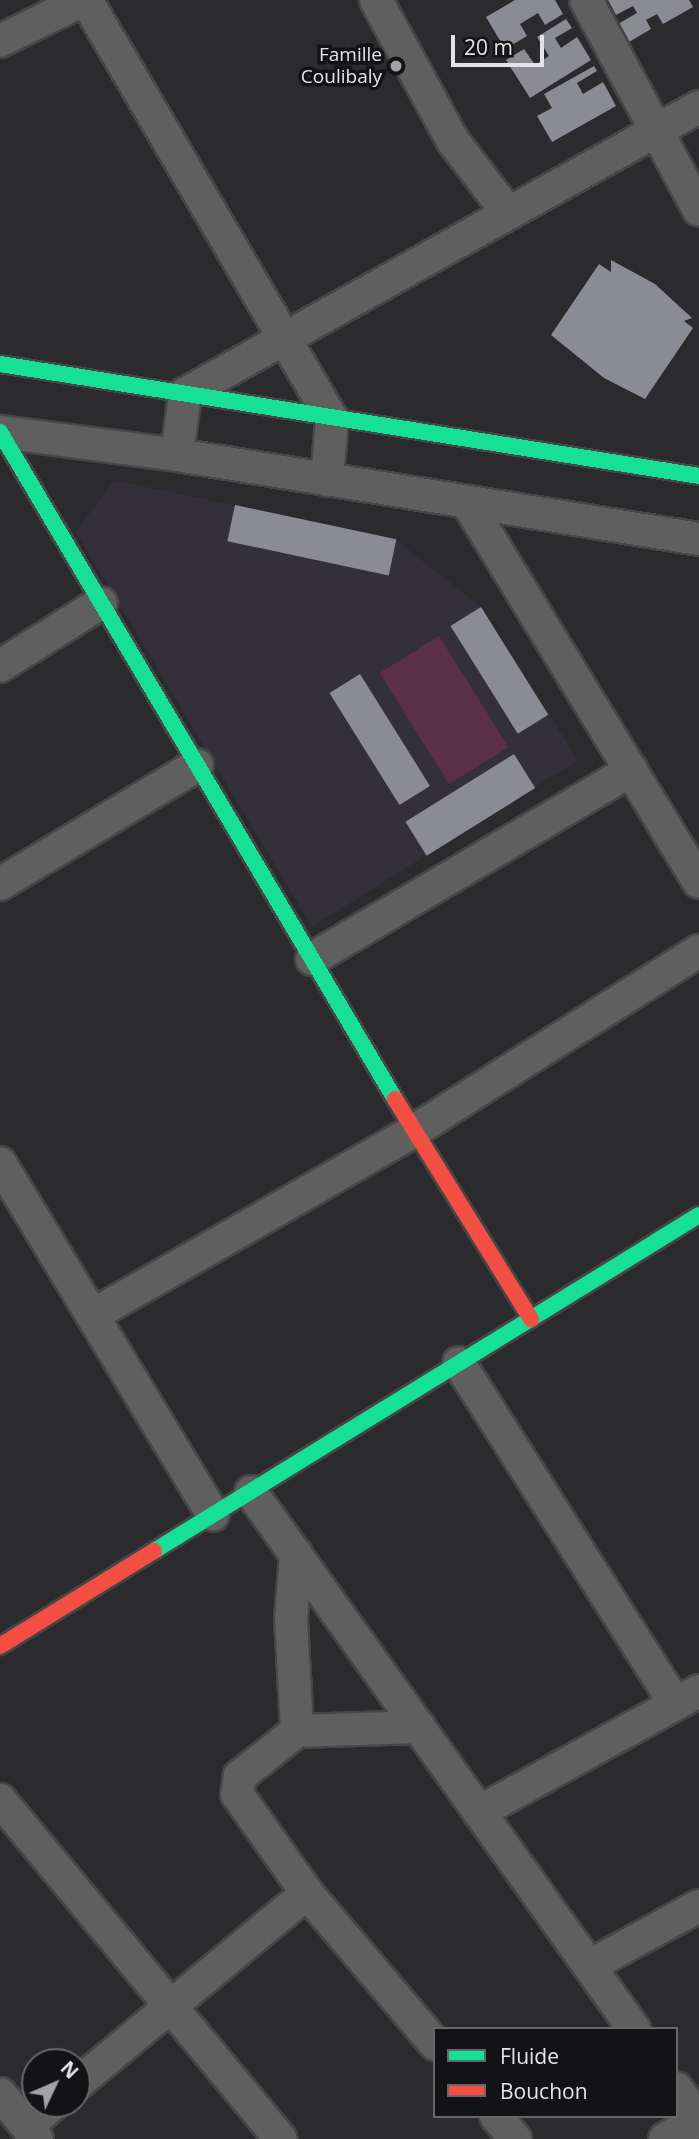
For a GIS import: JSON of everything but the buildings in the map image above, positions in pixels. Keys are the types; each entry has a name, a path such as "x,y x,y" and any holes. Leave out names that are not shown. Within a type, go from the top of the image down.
{"street":[{"path":"0,41 85,0 281,338 332,419 327,480"},
{"path":"376,0 453,141 508,213"},
{"path":"586,0 699,210"},
{"path":"185,394 699,107"},
{"path":"0,364 699,476"},
{"path":"177,456 185,394"},
{"path":"0,432 177,456 697,541"},
{"path":"0,432 414,1131 531,1319"},
{"path":"467,502 699,882"},
{"path":"0,666 101,603"},
{"path":"0,884 197,765"},
{"path":"312,959 631,770"},
{"path":"93,1315 414,1131 699,951"},
{"path":"0,1163 213,1515"},
{"path":"0,1646 699,1215"},
{"path":"459,1363 687,1698 479,1812"},
{"path":"251,1492 633,2027"},
{"path":"296,1554 291,1619 296,1731"},
{"path":"419,1727 296,1731 240,1776 237,1794 307,1893 433,2042"},
{"path":"0,1800 280,2139"},
{"path":"91,2072 307,1893"},
{"path":"589,1966 699,1906"},
{"path":"665,2139 699,2120 678,2091"},
{"path":"0,2094 32,2133 43,2118"},
{"path":"498,2118 515,2139"}],"shaded area":[{"path":"114,480 396,540 481,607 578,760 312,927 76,532"},
{"path":"439,636 508,747 449,784 380,673"}],"traffic: fast":[{"path":"0,364 699,476"},
{"path":"0,432 395,1099"},
{"path":"154,1551 699,1215"}],"traffic: jam":[{"path":"395,1099 531,1319"},
{"path":"0,1646 154,1551"}],"place":[{"name":"Famille Coulibaly","path":"396,66"}]}
